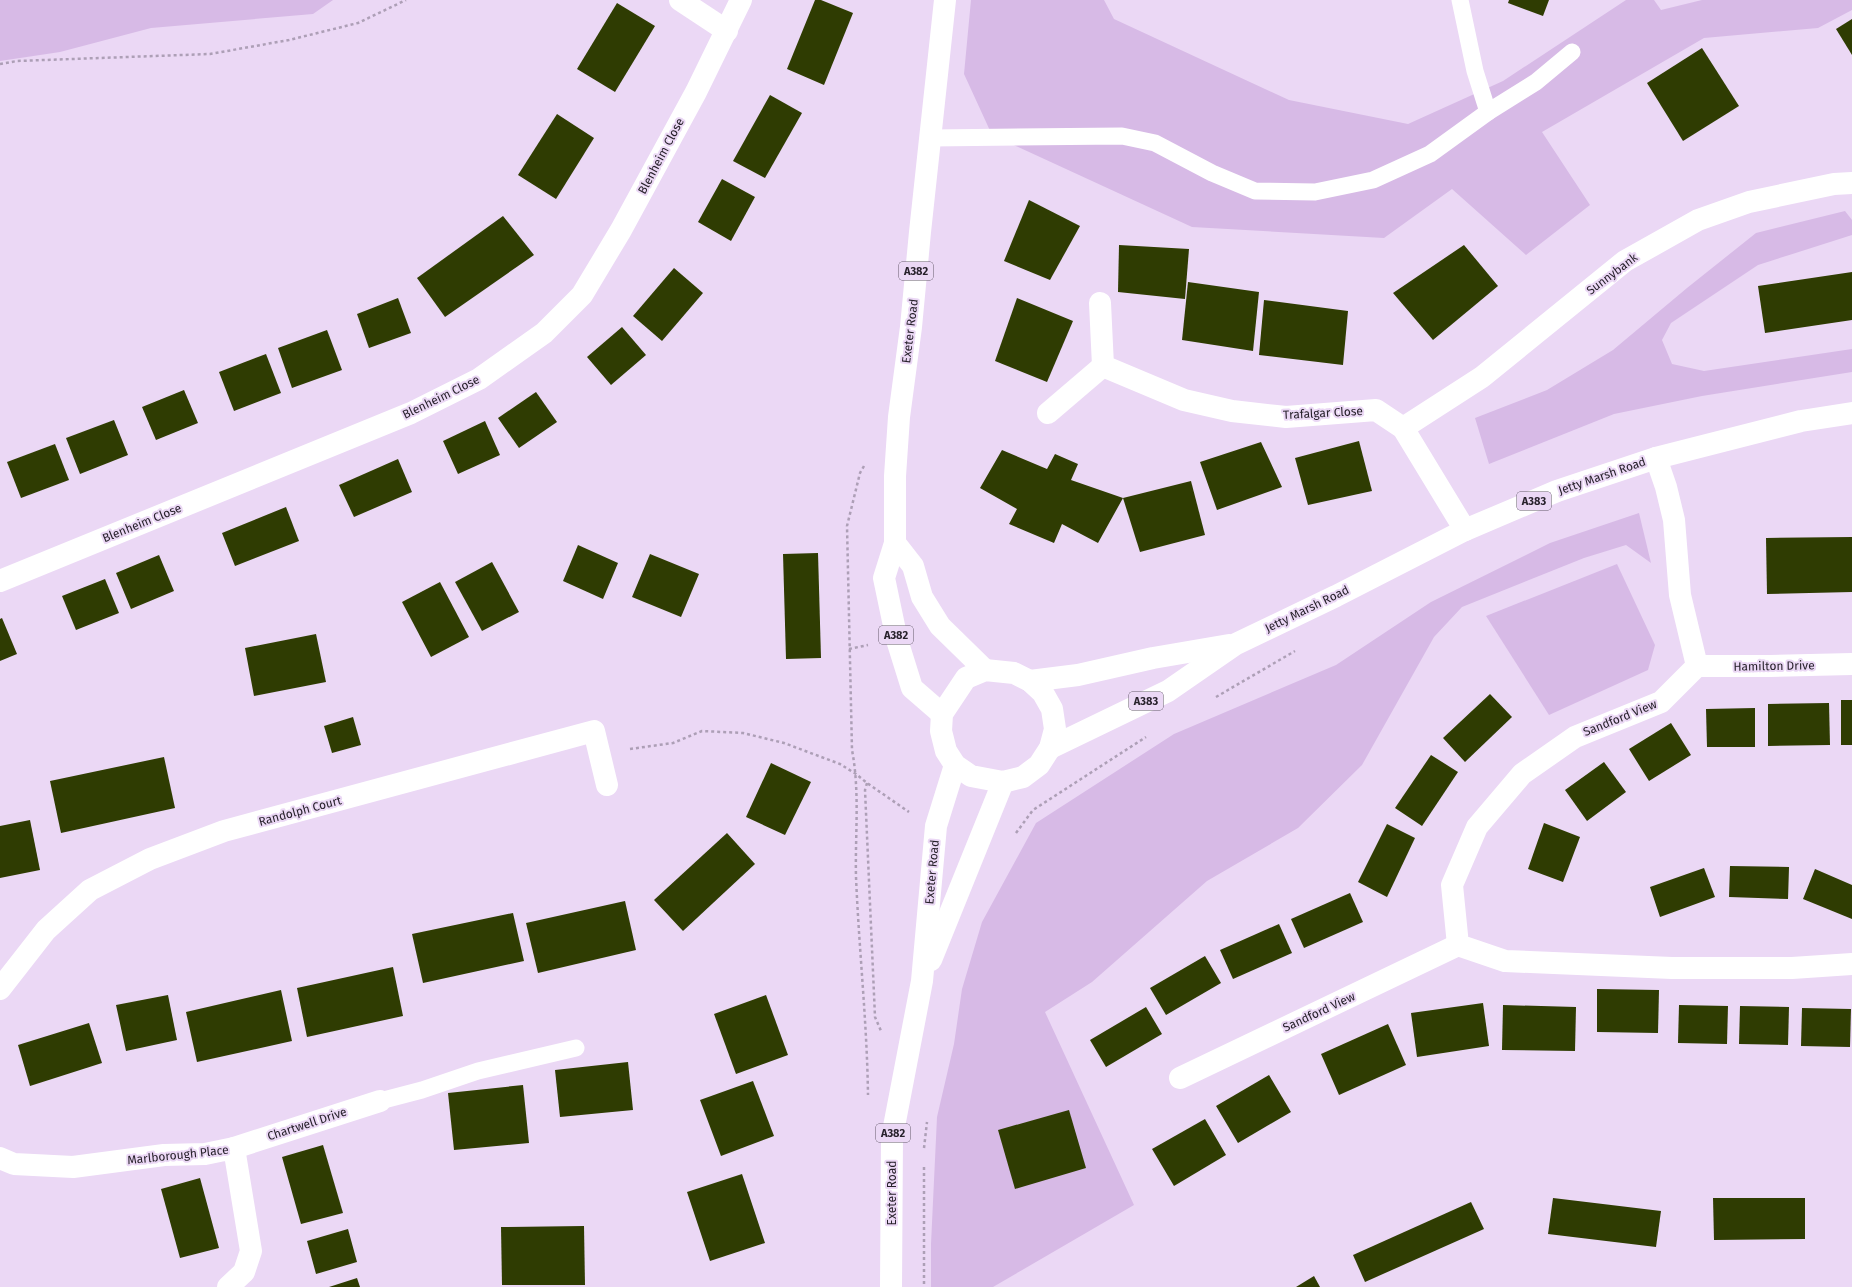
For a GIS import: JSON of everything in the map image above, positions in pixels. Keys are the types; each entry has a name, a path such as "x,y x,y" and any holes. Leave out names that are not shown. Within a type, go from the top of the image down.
{"street":[{"path":"680,0 727,31"},
{"name":"Blenheim Close","path":"0,581 411,413 479,379 544,333 582,295 621,230 727,31 741,0"},
{"name":"Exeter Road","path":"942,714 912,688 897,640 884,578 895,543 895,476 899,417 911,327 946,0"},
{"name":"Sunnybank","path":"1403,428 1482,377 1625,261 1698,220 1749,202 1834,184 1852,183"},
{"path":"1048,413 1103,366 1100,303"},
{"name":"Trafalgar Close","path":"1103,366 1184,400 1232,411 1286,417 1376,410 1403,428 1465,530"},
{"name":"Jetty Marsh Road","path":"1050,748 1168,691 1236,644 1336,596 1465,530 1557,491 1656,458 1801,421 1852,412"},
{"path":"1656,458 1666,487 1674,520 1680,594 1697,666"},
{"path":"895,543 913,566 922,598 940,626 985,670"},
{"name":"Jetty Marsh Road","path":"1030,681 1078,675 1153,658 1236,644"},
{"name":"Hamilton Drive","path":"1697,666 1852,664"},
{"name":"Sandford View","path":"1180,1078 1458,945 1452,885 1477,827 1522,774 1575,737 1661,702 1697,666"},
{"path":"985,670 1014,674 1030,681 1044,693 1052,709 1055,729 1050,748 1039,765 1023,777 1003,782 971,776 956,765 946,751 941,731 942,714 966,678 985,670"},
{"name":"Randolph Court","path":"0,989 46,930 90,890 150,859 224,831 594,731 607,785"},
{"name":"Exeter Road","path":"892,1287 892,1137 922,981 936,826 956,765"},
{"name":"Exeter Road","path":"922,981 1003,782"},
{"path":"1458,945 1504,961 1672,968 1792,968 1852,964"},
{"name":"Chartwell Drive","path":"234,1148 380,1101"},
{"name":"Marlborough Place","path":"0,1158 14,1164 73,1167 164,1155 205,1154 234,1148 251,1251 244,1272 228,1287"}],"lane":[{"path":"1460,0 1475,71 1488,112"},
{"path":"931,138 1122,136 1154,143 1212,174 1255,191 1315,192 1373,180 1430,154 1488,112 1536,82 1572,52"},
{"path":"380,1101 422,1090 478,1071 576,1048"}],"path":[{"path":"0,64 17,61 210,54 289,40 358,23 406,0"},
{"path":"1214,698 1295,651"},
{"path":"600,755 648,745 673,743 702,731 743,733 784,742 840,764 867,783 864,790 875,1017 883,1037 907,1060"},
{"path":"1015,834 1033,810 1146,737"},
{"path":"924,1154 928,1116"},
{"path":"924,1162 924,1287"}],"shaded area":[{"path":"0,0 333,0 313,14 151,28 60,52 0,61"},
{"path":"971,0 1104,0 1114,19 1289,100 1408,124 1503,81 1626,0 1654,0 1661,10 1702,0 1852,0 1852,10 1818,28 1704,38 1542,132 1590,205 1526,255 1452,189 1384,238 1192,227 992,135 964,74"},
{"path":"1845,211 1852,220 1852,235 1758,265 1671,323 1662,340 1672,364 1704,371 1852,349 1852,372 1702,396 1614,414 1489,464 1475,418 1547,390 1613,350 1756,233"},
{"path":"1639,513 1651,563 1626,545 1584,558 1462,607 1434,637 1362,765 1298,828 1207,881 1092,982 1045,1012 1134,1205 993,1287 931,1287 931,1244 937,1117 954,1044 962,989 982,922 1036,823 1174,734 1336,665 1431,602 1550,543"},
{"path":"1617,564 1655,645 1648,670 1549,715 1486,616"}],"building":[{"path":"815,0 821,0 853,13 824,85 787,69"},
{"path":"1509,0 1549,0 1543,16 1508,3"},
{"path":"617,3 655,26 615,92 577,69"},
{"path":"1852,19 1852,55 1836,29"},
{"path":"1702,48 1739,106 1683,141 1647,83"},
{"path":"770,95 802,113 765,178 733,161"},
{"path":"557,114 594,138 556,199 518,175"},
{"path":"722,179 755,197 731,241 698,222"},
{"path":"1029,200 1080,226 1050,280 1004,261"},
{"path":"503,216 534,255 445,317 417,278"},
{"path":"1119,245 1189,249 1185,299 1118,292"},
{"path":"1464,245 1498,286 1433,340 1393,293"},
{"path":"674,268 703,293 662,341 633,316"},
{"path":"1852,272 1852,320 1765,333 1758,286"},
{"path":"1188,282 1259,292 1253,351 1182,340"},
{"path":"398,298 411,333 369,348 357,314"},
{"path":"1017,298 1073,321 1047,382 995,361"},
{"path":"1264,300 1348,311 1343,365 1259,355"},
{"path":"622,327 646,355 611,385 587,357"},
{"path":"327,330 342,370 292,388 278,348"},
{"path":"266,354 281,393 234,411 219,372"},
{"path":"184,390 198,423 156,440 142,407"},
{"path":"536,392 557,422 519,448 498,418"},
{"path":"114,420 128,455 80,474 66,438"},
{"path":"485,421 500,455 458,474 443,441"},
{"path":"1359,441 1372,491 1308,505 1295,458"},
{"path":"1261,442 1282,487 1217,510 1200,462"},
{"path":"55,444 69,480 21,498 7,462"},
{"path":"1002,450 1047,469 1055,454 1078,464 1071,480 1123,498 1098,543 1062,524 1054,543 1009,524 1017,509 980,488"},
{"path":"398,459 412,492 354,517 339,485"},
{"path":"1191,481 1205,535 1140,552 1123,498"},
{"path":"286,507 299,541 235,566 222,533"},
{"path":"1852,537 1852,592 1767,594 1766,538"},
{"path":"578,545 618,563 603,599 563,581"},
{"path":"818,553 821,658 786,659 783,554"},
{"path":"650,554 699,574 681,617 632,597"},
{"path":"159,555 174,591 131,609 116,573"},
{"path":"492,562 519,612 482,631 455,582"},
{"path":"105,579 119,613 76,630 62,596"},
{"path":"440,582 469,637 431,657 402,602"},
{"path":"2,618 17,654 0,661 0,619"},
{"path":"316,634 326,682 254,696 245,648"},
{"path":"1490,694 1512,717 1465,762 1443,738"},
{"path":"1841,700 1852,700 1852,745 1841,745"},
{"path":"1829,703 1830,745 1768,746 1768,704"},
{"path":"1755,708 1755,747 1707,747 1706,709"},
{"path":"353,717 361,745 332,753 324,726"},
{"path":"1671,723 1691,755 1649,781 1629,749"},
{"path":"1431,755 1458,772 1422,826 1395,808"},
{"path":"164,757 175,808 61,833 50,781"},
{"path":"1604,762 1626,792 1587,821 1565,790"},
{"path":"771,763 811,782 785,835 746,817"},
{"path":"30,820 40,870 0,878 0,826"},
{"path":"1544,823 1580,837 1563,882 1528,869"},
{"path":"1387,824 1415,838 1387,897 1358,882"},
{"path":"727,833 755,864 683,931 654,900"},
{"path":"1730,866 1789,867 1788,899 1729,897"},
{"path":"1704,868 1715,897 1660,917 1650,887"},
{"path":"1815,869 1852,885 1852,919 1803,899"},
{"path":"1350,893 1363,922 1304,948 1291,919"},
{"path":"625,901 636,950 538,973 526,923"},
{"path":"513,913 524,961 423,983 412,934"},
{"path":"1279,924 1292,953 1233,979 1220,950"},
{"path":"1205,956 1221,983 1166,1015 1150,988"},
{"path":"393,967 403,1016 307,1037 297,988"},
{"path":"1597,989 1659,990 1658,1033 1597,1032"},
{"path":"281,990 292,1041 197,1062 186,1012"},
{"path":"168,995 177,1040 126,1051 116,1005"},
{"path":"766,995 788,1055 736,1074 714,1014"},
{"path":"1483,1003 1489,1046 1417,1057 1411,1013"},
{"path":"1503,1005 1576,1007 1575,1051 1502,1050"},
{"path":"1679,1005 1728,1006 1727,1044 1678,1043"},
{"path":"1740,1006 1789,1007 1788,1045 1739,1044"},
{"path":"1146,1007 1162,1034 1106,1067 1090,1040"},
{"path":"1802,1008 1851,1009 1850,1047 1801,1046"},
{"path":"89,1023 102,1063 30,1086 18,1045"},
{"path":"1388,1024 1406,1065 1339,1095 1321,1054"},
{"path":"628,1062 633,1110 560,1117 555,1070"},
{"path":"1269,1075 1291,1112 1238,1143 1216,1106"},
{"path":"753,1081 774,1136 721,1156 700,1100"},
{"path":"523,1085 529,1143 454,1150 448,1093"},
{"path":"1069,1110 1086,1168 1015,1189 998,1130"},
{"path":"1205,1119 1226,1155 1174,1186 1152,1149"},
{"path":"323,1145 343,1213 301,1224 282,1157"},
{"path":"742,1174 765,1243 710,1261 687,1192"},
{"path":"200,1178 219,1248 180,1258 161,1189"},
{"path":"1553,1198 1661,1211 1656,1247 1548,1234"},
{"path":"1713,1198 1805,1198 1805,1239 1714,1240"},
{"path":"1471,1202 1484,1229 1365,1282 1353,1255"},
{"path":"584,1226 585,1285 502,1285 501,1227"},
{"path":"348,1229 357,1262 316,1274 307,1241"},
{"path":"1314,1276 1320,1287 1296,1287"},
{"path":"357,1278 360,1287 329,1287"}]}
